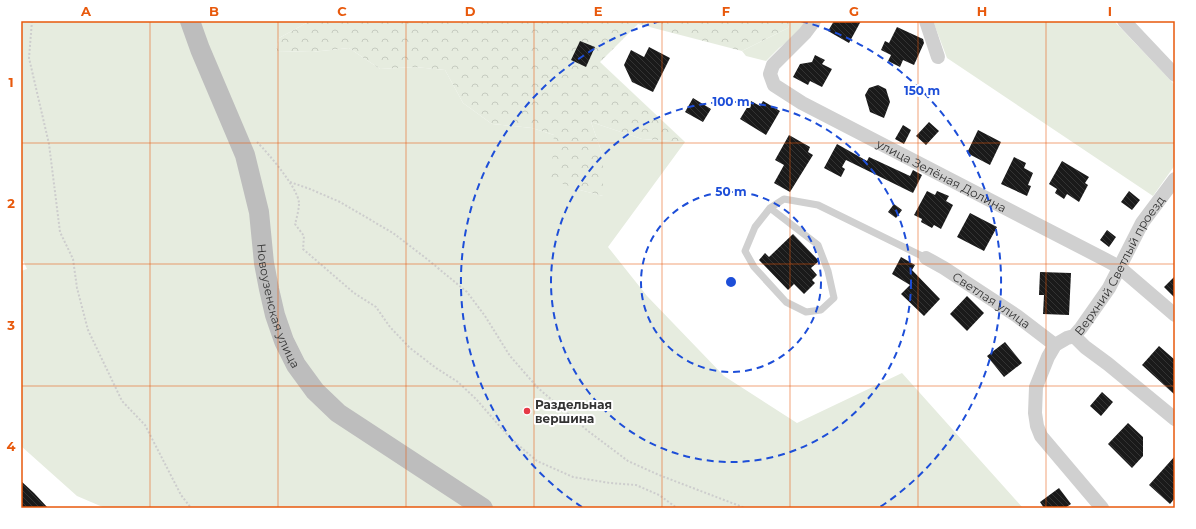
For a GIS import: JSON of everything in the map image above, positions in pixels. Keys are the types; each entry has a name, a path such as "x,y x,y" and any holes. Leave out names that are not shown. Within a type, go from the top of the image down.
{"main road":[{"name":"Новоузенская улица","path":"190,21 200,49 245,155 260,212 264,263 275,315 284,341 296,365 314,391 338,413 483,508"}],"street":[{"name":"улица Зелёная Долина","path":"814,21 805,33 773,65 770,74 774,85 802,104 1119,267 1175,315"},
{"path":"926,21 938,57"},
{"path":"1124,21 1175,75"},
{"name":"Верхний Светлый проезд","path":"1055,345 1074,336 1081,328 1109,288 1142,223 1175,179"},
{"name":"Светлая улица","path":"926,258 944,268 1017,316 1055,345"},
{"path":"1074,336 1085,347 1175,419"},
{"path":"1055,345 1048,357 1036,387 1035,413 1037,426 1042,436 1102,508"}],"lane":[{"path":"770,208 818,245 828,272 834,298 822,310 806,312 786,302 754,267 745,251 754,227 770,208 784,199 818,205 926,258"}],"path":[{"path":"32,21 28,58 49,144 60,232 73,259 88,330 122,401 145,425 181,495 191,508"},
{"path":"256,141 266,150 290,182 299,202 296,224 304,236 303,250 354,293 376,307 390,327 410,348 436,368 458,382 476,399 515,443 537,461 573,477 610,483 636,485 659,495 677,508"},
{"path":"290,182 340,202 393,232 467,292 485,316 510,356 538,388 588,431 628,461 659,475 745,508"},
{"path":"731,503 734,508"}],"green space":[{"path":"21,21 184,21 239,156 289,368 470,508 105,508 77,496 21,446 21,306 23,304 21,300 21,271 27,269 21,256"},
{"path":"197,21 310,21 279,38 276,51 312,52 349,48 380,69 415,67 445,70 463,103 492,124 532,128 554,135 576,189 603,196 603,156 591,122 642,139 685,142 608,247 647,296 724,376 797,423 902,373 1023,508 493,508 342,406 319,384 298,354 285,324"},
{"path":"310,21 791,21 788,28 742,51 638,24 600,62 685,142 642,139 591,122 603,156 603,196 576,189 551,179 554,135 532,128 492,124 463,103 445,70 415,67 380,69 349,48 312,52 276,51 279,38"},
{"path":"791,21 807,21 801,31 779,48 766,61 746,56 742,51 788,28"},
{"path":"933,21 1114,21 1175,85 1175,165 1153,196 947,58"}],"building":[{"path":"834,21 861,21 849,43 828,31"},
{"path":"897,27 923,39 924,43 914,65 903,60 900,67 888,61 891,55 881,50 885,41 889,43"},
{"path":"580,41 595,47 586,67 571,60"},
{"path":"649,47 670,58 653,92 632,82 624,65 631,50 644,57"},
{"path":"815,55 825,60 822,64 832,69 822,87 810,81 808,85 793,77 800,64 812,62"},
{"path":"878,85 886,89 890,102 884,118 870,112 865,95 869,88"},
{"path":"693,98 711,109 703,122 685,112"},
{"path":"751,101 760,106 763,101 780,111 766,135 740,119"},
{"path":"929,122 939,131 926,145 916,136"},
{"path":"903,125 911,130 904,144 895,139"},
{"path":"978,130 1001,142 990,165 967,153"},
{"path":"789,135 810,147 808,152 813,155 790,192 774,183 784,165 775,160"},
{"path":"837,144 867,161 869,157 910,176 913,170 922,175 913,193 846,160 842,167 845,169 841,177 824,168"},
{"path":"1014,157 1026,163 1024,168 1033,173 1028,185 1031,186 1027,196 1001,184"},
{"path":"1062,161 1089,177 1085,183 1088,185 1079,202 1067,194 1064,199 1055,193 1057,189 1049,184"},
{"path":"927,191 935,195 937,191 949,196 946,201 953,205 941,229 934,225 932,228 921,222 922,219 914,215"},
{"path":"1129,191 1140,200 1132,210 1121,202"},
{"path":"894,204 902,210 896,218 888,212"},
{"path":"970,213 997,227 984,251 957,237"},
{"path":"1107,230 1116,237 1109,247 1100,240"},
{"path":"793,234 819,261 811,268 817,275 812,280 815,283 804,294 794,284 788,290 759,260 765,253 769,257"},
{"path":"901,257 915,265 912,270 940,299 924,316 901,294 910,285 892,274"},
{"path":"1040,272 1071,273 1069,315 1043,314 1044,295 1039,295"},
{"path":"1175,276 1175,298 1164,287"},
{"path":"967,296 984,313 967,331 950,314"},
{"path":"1005,342 1022,363 1004,377 987,356"},
{"path":"1159,346 1175,360 1175,395 1142,365"},
{"path":"1102,392 1113,402 1101,416 1090,406"},
{"path":"1128,423 1143,437 1143,456 1132,468 1108,444"},
{"path":"1175,456 1175,498 1170,504 1149,485"},
{"path":"21,481 34,493 48,508 21,508"},
{"path":"1059,488 1071,504 1065,508 1044,508 1040,502"}],"place":[{"name":"Раздельная вершина","path":"527,411"}]}
